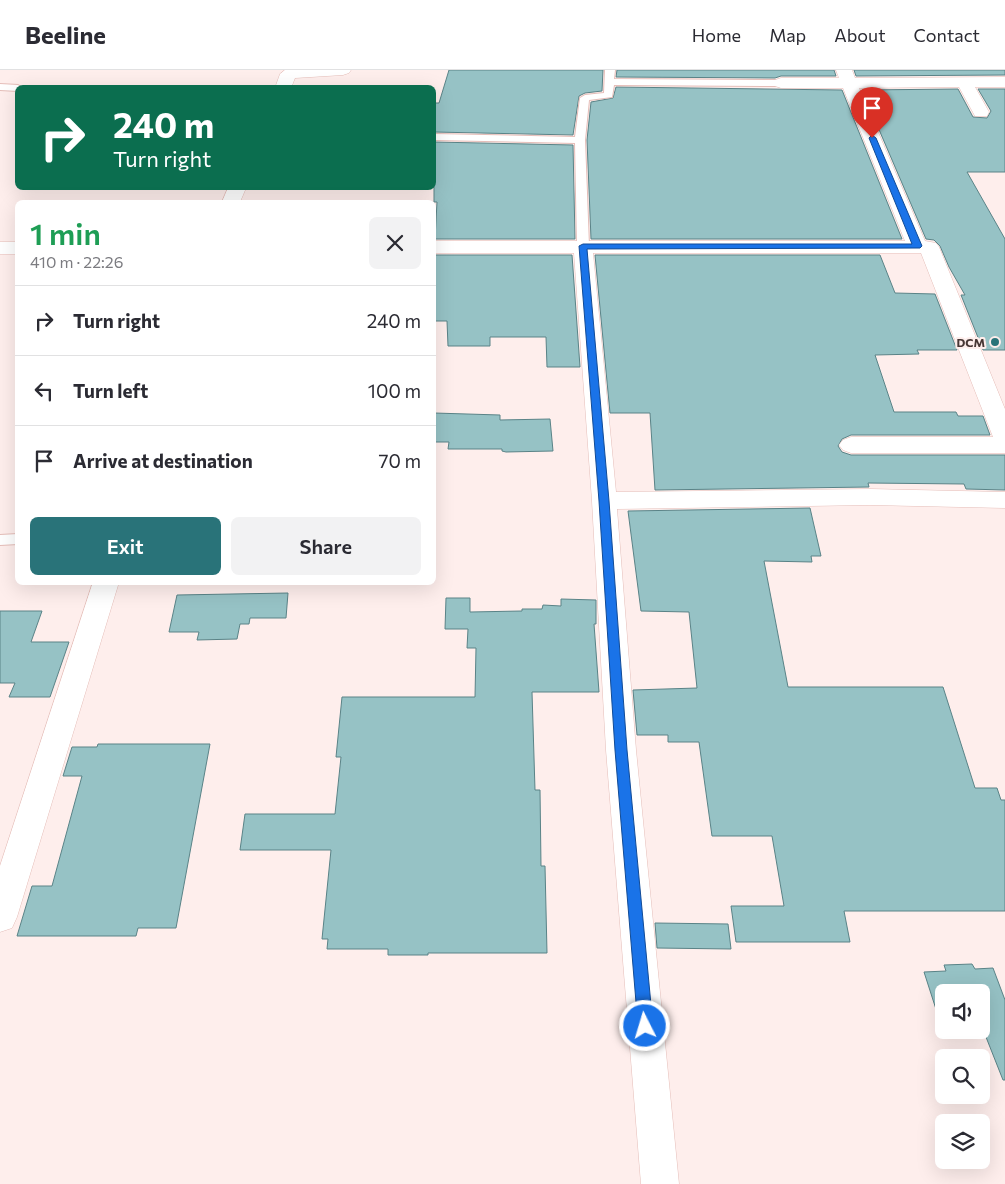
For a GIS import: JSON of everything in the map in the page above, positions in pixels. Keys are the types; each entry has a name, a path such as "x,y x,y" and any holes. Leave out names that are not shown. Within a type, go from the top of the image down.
{"street":[{"path":"284,85 288,74 343,70"},
{"path":"847,77 918,246"},
{"path":"781,83 847,77 1005,82"},
{"path":"964,82 981,112"},
{"path":"583,246 604,501 621,750 660,1184"},
{"path":"436,247 929,247 1005,438"},
{"path":"0,248 15,248"},
{"path":"851,445 1005,445"},
{"path":"604,501 870,497 1005,500"},
{"path":"0,917 105,585"}],"lane":[{"path":"583,246 580,140 583,105 585,98 609,96 610,70"},
{"path":"609,82 781,83"},
{"path":"0,87 15,88"},
{"path":"436,137 580,140"},
{"path":"0,540 15,539"}],"building":[{"path":"449,70 603,70 602,91 585,93 579,96 573,135 436,132 436,103 439,103"},
{"path":"617,70 834,70 836,76 781,76 775,78 616,77"},
{"path":"854,70 1005,70 1005,75 856,76"},
{"path":"616,87 842,90 902,239 591,239 587,140 591,102 613,98"},
{"path":"958,89 973,117 987,118 991,111 978,89 1005,89 1005,172 967,172 1005,239 1005,350 983,350 961,295 965,295 949,267 940,246 934,240 926,239 862,90"},
{"path":"436,142 573,145 575,239 436,239 437,202 434,200 434,190 436,190"},
{"path":"436,255 572,255 580,367 547,367 546,337 490,337 490,346 448,346 447,321 436,321"},
{"path":"595,255 880,255 895,293 935,294 957,350 917,350 919,354 875,355 894,412 956,412 958,416 983,416 990,435 851,435 842,439 838,446 842,452 851,455 1005,455 1005,490 966,489 964,484 868,483 869,487 655,490 650,413 610,413"},
{"path":"436,413 500,415 500,420 550,419 553,451 506,452 502,451 502,449 448,449 449,442 436,442"},
{"path":"810,508 821,556 811,556 812,562 764,561 788,687 943,687 975,788 997,788 1001,800 1005,800 1005,911 844,911 850,942 736,942 731,906 784,906 772,836 712,836 699,742 668,742 668,735 637,735 633,690 697,688 689,612 641,611 628,511"},
{"path":"288,593 286,618 250,618 249,624 240,624 237,639 197,640 199,632 169,632 177,595"},
{"path":"446,598 470,598 470,612 542,609 543,605 561,606 561,599 596,600 596,624 594,624 599,692 532,692 535,790 540,790 541,866 545,866 547,953 388,955 388,949 327,949 328,939 322,939 331,850 240,850 245,814 335,814 341,757 336,757 342,697 475,697 476,648 467,648 468,629 445,629"},
{"path":"0,611 42,611 31,642 69,642 50,697 9,697 15,683 0,683"},
{"path":"98,744 210,744 176,928 138,928 136,936 17,936 32,886 52,886 82,776 63,776 72,747 97,747"},
{"path":"655,923 728,924 731,949 657,948"},
{"path":"972,964 975,969 993,968 1005,1000 1005,1080 1003,1080 987,1039 990,1039 990,984 935,984 935,1006 924,972 946,971 944,965"}],"place":[{"name":"DCM","path":"995,342"}],"route":[{"path":"645,1026 621,750 604,501 583,246 918,246 872,138"}]}
